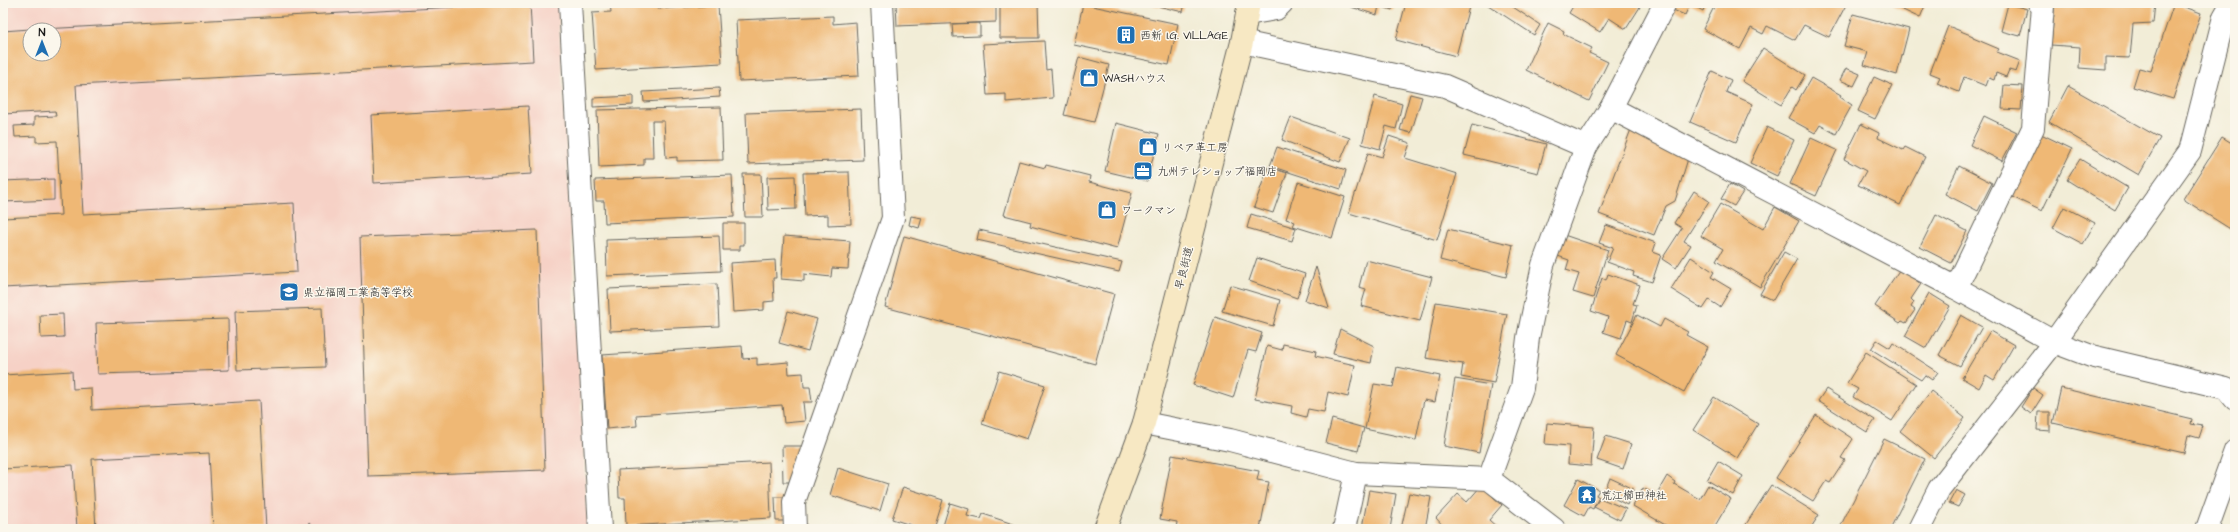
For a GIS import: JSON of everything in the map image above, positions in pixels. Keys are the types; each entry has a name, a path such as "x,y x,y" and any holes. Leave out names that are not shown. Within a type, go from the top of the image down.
{"street":[{"path":"570,3 600,529"},
{"path":"795,529 794,502 892,218 882,3"},
{"path":"1248,8 1276,9 1282,3"},
{"path":"1490,479 1522,388 1528,338 1543,265 1586,147 1611,108 1665,3"},
{"path":"1956,288 2033,128 2043,6 2038,3"},
{"path":"1919,529 1939,489 2054,342 2190,151 2224,17 2232,3"},
{"name":"早良街道","path":"1105,529 1144,423 1242,42 1248,8"},
{"path":"1242,42 1445,86 1586,147"},
{"path":"1611,108 1956,288 2054,342 2091,356 2226,388 2235,400"},
{"path":"1144,423 1230,440 1356,473 1490,479 1554,529"},
{"path":"2207,529 2235,451"},
{"path":"1344,529 1356,473"}],"shaded area":[{"name":"県立福岡工業高等学校","path":"3,3 558,3 588,529 3,529"}],"building":[{"path":"530,3 533,61 76,85 83,214 294,203 297,272 3,288 3,218 61,215 57,141 36,142 36,136 15,137 14,126 34,125 34,117 56,116 55,111 3,114 3,31 22,30 22,62 62,62 62,28"},
{"path":"610,3 658,3 658,9 718,5 722,63 596,70 592,13 611,12"},
{"path":"896,3 996,3 996,22 897,26"},
{"path":"1000,3 1038,3 1039,38 1000,38"},
{"path":"1145,3 1185,3 1183,12"},
{"path":"1338,3 1394,3 1392,10 1379,6 1377,15"},
{"path":"1406,3 1470,3 1456,56 1396,40"},
{"path":"1485,3 1507,3 1540,25 1534,35"},
{"path":"1575,3 1633,3 1640,7 1626,29 1609,18 1600,32 1569,13"},
{"path":"1677,3 1706,3 1703,11 1690,4 1685,15 1673,10"},
{"path":"1716,3 1847,3 1829,37 1804,25 1795,40 1767,26 1763,34 1751,28 1740,49 1703,29"},
{"path":"1888,3 1926,3 1920,18"},
{"path":"2055,3 2155,3 2153,23 2133,24 2130,58 2106,57 2106,70 2079,68 2080,47 2051,45"},
{"path":"2174,3 2201,13 2173,99 2133,87 2139,68 2151,71"},
{"name":"西新 I.G. VILLAGE","path":"1083,4 1178,24 1169,65 1074,45"},
{"path":"2008,4 2027,9 2020,36 2001,31"},
{"path":"1853,14 1909,29 1897,75 1864,65 1868,52 1844,46"},
{"path":"833,16 833,24 856,22 859,76 739,81 736,20"},
{"path":"980,23 980,36 953,37 952,24"},
{"path":"1548,23 1564,31 1563,34 1592,48 1589,53 1608,62 1589,101 1526,70"},
{"path":"1948,26 1999,49 1997,52 2020,61 2016,72 2009,70 2006,77 1996,73 1994,80 1989,78 1986,86 1964,77 1959,92 1937,83 1940,77 1930,73"},
{"path":"1044,41 1046,70 1051,69 1053,98 1006,102 1006,94 987,95 983,44"},
{"path":"1763,48 1805,75 1796,90 1792,87 1781,105 1742,81"},
{"path":"1079,57 1109,65 1094,122 1064,115"},
{"path":"1846,68 1860,74 1854,86 1840,80"},
{"path":"1712,71 1731,80 1726,92 1753,104 1736,142 1690,122"},
{"path":"1874,77 1892,85 1875,119 1858,111"},
{"path":"1811,78 1841,95 1840,97 1852,105 1836,134 1820,125 1815,133 1788,118"},
{"path":"2004,85 2023,86 2021,110 2002,109"},
{"path":"2068,86 2160,138 2139,175 2049,122"},
{"path":"719,88 720,97 644,102 643,92"},
{"path":"1410,94 1422,97 1411,133 1400,130"},
{"path":"633,96 633,105 593,107 593,98"},
{"path":"1375,96 1402,104 1396,129 1386,126 1380,149 1362,144"},
{"path":"528,106 532,174 374,183 371,115"},
{"path":"721,107 723,160 677,161 677,157 666,158 664,121 652,121 653,158 644,158 644,165 599,167 597,110"},
{"path":"861,109 863,160 748,164 746,113"},
{"path":"1984,116 2017,132 2002,161 1970,145"},
{"path":"1291,117 1350,138 1340,162 1282,140"},
{"path":"1116,123 1159,134 1147,181 1105,171"},
{"path":"1633,124 1687,150 1687,162 1675,201 1666,206 1654,235 1599,214"},
{"path":"1861,124 1879,133 1878,138 1903,150 1905,147 1925,157 1900,205 1858,185 1866,171 1844,159"},
{"path":"1472,125 1546,144 1538,173 1464,155"},
{"path":"1767,127 1794,140 1777,176 1750,163"},
{"path":"2039,133 2072,149 2042,211 2008,195"},
{"path":"1389,136 1410,143 1405,158 1457,174 1437,240 1349,213 1368,153 1382,157"},
{"path":"2222,137 2235,145 2235,232 2183,199"},
{"path":"1811,138 1837,150 1816,196 1790,184"},
{"path":"1277,147 1346,170 1341,189 1270,166"},
{"path":"2080,159 2128,188 2115,210 2067,180"},
{"path":"1019,161 1045,168 1046,165 1090,176 1089,182 1132,193 1117,249 1030,226 1031,222 1004,215"},
{"path":"1959,166 1992,183 1978,211 1945,194"},
{"path":"1268,167 1287,173 1273,213 1254,207"},
{"path":"849,172 851,224 828,225 828,215 805,216 803,173"},
{"path":"743,174 761,174 763,217 745,217"},
{"path":"732,175 734,217 605,223 604,201 596,201 595,180"},
{"path":"795,176 796,209 768,210 767,177"},
{"path":"54,179 54,200 3,202 3,181"},
{"path":"1298,182 1345,197 1332,238 1293,226 1295,222 1286,219"},
{"path":"1730,184 1743,192 1734,206 1721,199"},
{"path":"1694,191 1709,201 1684,241 1691,245 1676,268 1662,259 1682,228 1674,223"},
{"path":"1720,204 1763,229 1775,207 1799,221 1760,287 1716,261 1723,249 1701,236"},
{"path":"2064,207 2095,223 2083,244 2053,228"},
{"path":"1251,214 1296,228 1292,241 1247,228"},
{"path":"1936,215 1967,231 1951,263 1920,247"},
{"path":"911,216 922,218 919,228 909,225"},
{"path":"723,223 744,223 744,245 740,245 740,250 723,250"},
{"path":"1606,225 1656,243 1653,252 1661,255 1652,282 1633,276 1634,272 1607,262 1613,248 1599,243"},
{"path":"1448,229 1513,245 1506,277 1440,260"},
{"path":"537,230 545,470 368,476 360,237"},
{"path":"979,230 1122,262 1119,272 977,240"},
{"path":"1561,234 1608,250 1593,298 1573,292 1579,274 1566,270 1569,260 1555,255"},
{"path":"719,236 721,271 607,276 606,240"},
{"path":"784,236 850,241 848,269 832,268 831,277 804,274 804,281 781,279"},
{"path":"904,236 1114,294 1095,364 885,307"},
{"path":"1784,252 1797,259 1773,300 1760,294"},
{"path":"1691,257 1714,272 1711,277 1731,289 1720,307 1709,300 1703,309 1671,289"},
{"path":"1257,258 1305,274 1297,298 1249,281"},
{"path":"775,260 776,278 773,278 774,301 764,302 764,310 733,312 730,263"},
{"path":"1366,260 1432,277 1420,321 1361,306 1366,289 1359,287"},
{"path":"1316,267 1329,308 1305,300"},
{"path":"1900,269 1921,284 1911,299 1914,302 1911,307 1915,310 1906,323 1902,321 1900,323 1875,306"},
{"path":"1608,274 1640,285 1633,304 1637,305 1632,322 1627,320 1621,338 1603,332 1608,317 1591,311 1602,278 1606,280"},
{"path":"717,284 719,326 610,331 608,289"},
{"path":"1230,285 1280,300 1273,326 1222,311"},
{"path":"1929,293 1950,306 1926,348 1905,336"},
{"path":"1436,302 1507,314 1494,383 1461,377 1463,364 1426,358"},
{"path":"322,308 325,367 237,370 235,311"},
{"path":"788,311 817,319 808,351 779,343"},
{"path":"63,314 64,337 41,338 40,315"},
{"path":"1637,315 1660,327 1664,319 1688,332 1686,335 1708,347 1684,392 1616,355"},
{"path":"1961,315 1982,327 1960,366 1939,355"},
{"path":"1215,317 1262,333 1256,352 1248,350 1233,398 1193,385"},
{"path":"228,319 229,370 98,374 96,323"},
{"path":"1340,329 1374,346 1371,363 1333,354"},
{"path":"1990,331 2014,345 1994,380 1986,375 1979,388 1962,378"},
{"path":"1877,340 1890,348 1893,343 1938,372 1932,380 1925,375 1921,380 1871,349"},
{"path":"1283,344 1316,351 1315,356 1355,365 1348,397 1328,392 1324,412 1308,409 1306,417 1291,413 1292,406 1255,399 1267,346 1282,350"},
{"path":"742,346 743,359 757,358 757,365 788,362 789,374 803,373 804,387 810,387 812,402 803,402 805,421 784,423 782,405 636,415 637,426 607,429 602,355"},
{"path":"1866,352 1916,384 1892,421 1853,397 1858,389 1847,383"},
{"path":"1397,367 1440,376 1435,402 1424,400 1416,440 1365,429 1374,384 1393,387"},
{"path":"72,371 73,389 91,388 92,410 259,401 266,529 213,529 209,453 92,459 96,529 77,529 73,465 3,469 3,375"},
{"path":"999,371 1045,385 1027,439 982,424"},
{"path":"1455,379 1491,385 1479,453 1444,446"},
{"path":"2033,388 2043,395 2031,414 2021,407"},
{"path":"2061,388 2192,419 2191,424 2203,426 2199,438 2188,435 2184,453 2053,423"},
{"path":"1826,389 1875,420 1867,432 1818,401"},
{"path":"1931,391 1965,418 1934,458 1900,431"},
{"path":"1714,397 1758,424 1737,458 1693,430"},
{"path":"2038,412 2050,412 2050,431 2037,430"},
{"path":"1816,415 1853,439 1841,458 1845,460 1830,483 1826,481 1813,501 1776,478"},
{"path":"1332,419 1364,428 1358,451 1326,443"},
{"path":"1547,423 1594,427 1591,466 1568,464 1569,446 1545,444"},
{"path":"1606,436 1631,444 1623,469 1597,460"},
{"path":"1884,439 1925,459 1890,529 1839,529"},
{"path":"782,446 805,446 796,482 783,482"},
{"path":"1172,455 1259,471 1257,480 1269,482 1260,529 1176,529 1177,522 1160,519"},
{"path":"1718,461 1743,476 1733,495 1707,480"},
{"path":"769,462 771,518 626,526 625,498 619,498 618,470"},
{"path":"838,468 888,484 880,511 830,495"},
{"path":"1667,476 1675,482 1674,484 1700,499 1708,485 1731,499 1713,529 1666,529 1667,526 1633,506 1643,488 1656,495"},
{"path":"1610,478 1634,489 1627,505 1604,493"},
{"path":"1578,479 1599,490 1596,495 1599,497 1593,509 1589,507 1584,516 1564,505"},
{"path":"1771,485 1819,515 1810,529 1743,529"},
{"path":"1481,486 1502,505 1489,520 1499,529 1446,529 1436,518 1458,494 1467,502"},
{"path":"903,487 943,500 934,529 923,529 892,519"},
{"path":"1369,490 1396,494 1390,529 1362,528"},
{"path":"1956,490 1965,495 1958,507 1949,503"},
{"path":"1409,493 1431,497 1425,529 1401,529"},
{"path":"775,497 785,497 786,521 776,521"},
{"path":"1600,498 1626,509 1620,520 1594,507"},
{"path":"950,503 969,509 967,516 981,519 983,514 1028,529 942,529"},
{"path":"309,523 316,529 306,529"}],"place":[{"name":"西新 I.G. VILLAGE","path":"1126,35"},
{"name":"WASHハウス","path":"1089,78"},
{"name":"リペア革工房","path":"1148,147"},
{"name":"九州テレショップ福岡店","path":"1143,171"},
{"name":"ワークマン","path":"1107,210"},
{"name":"県立福岡工業高等学校","path":"289,292"},
{"name":"荒江櫛田神社","path":"1587,495"}]}
